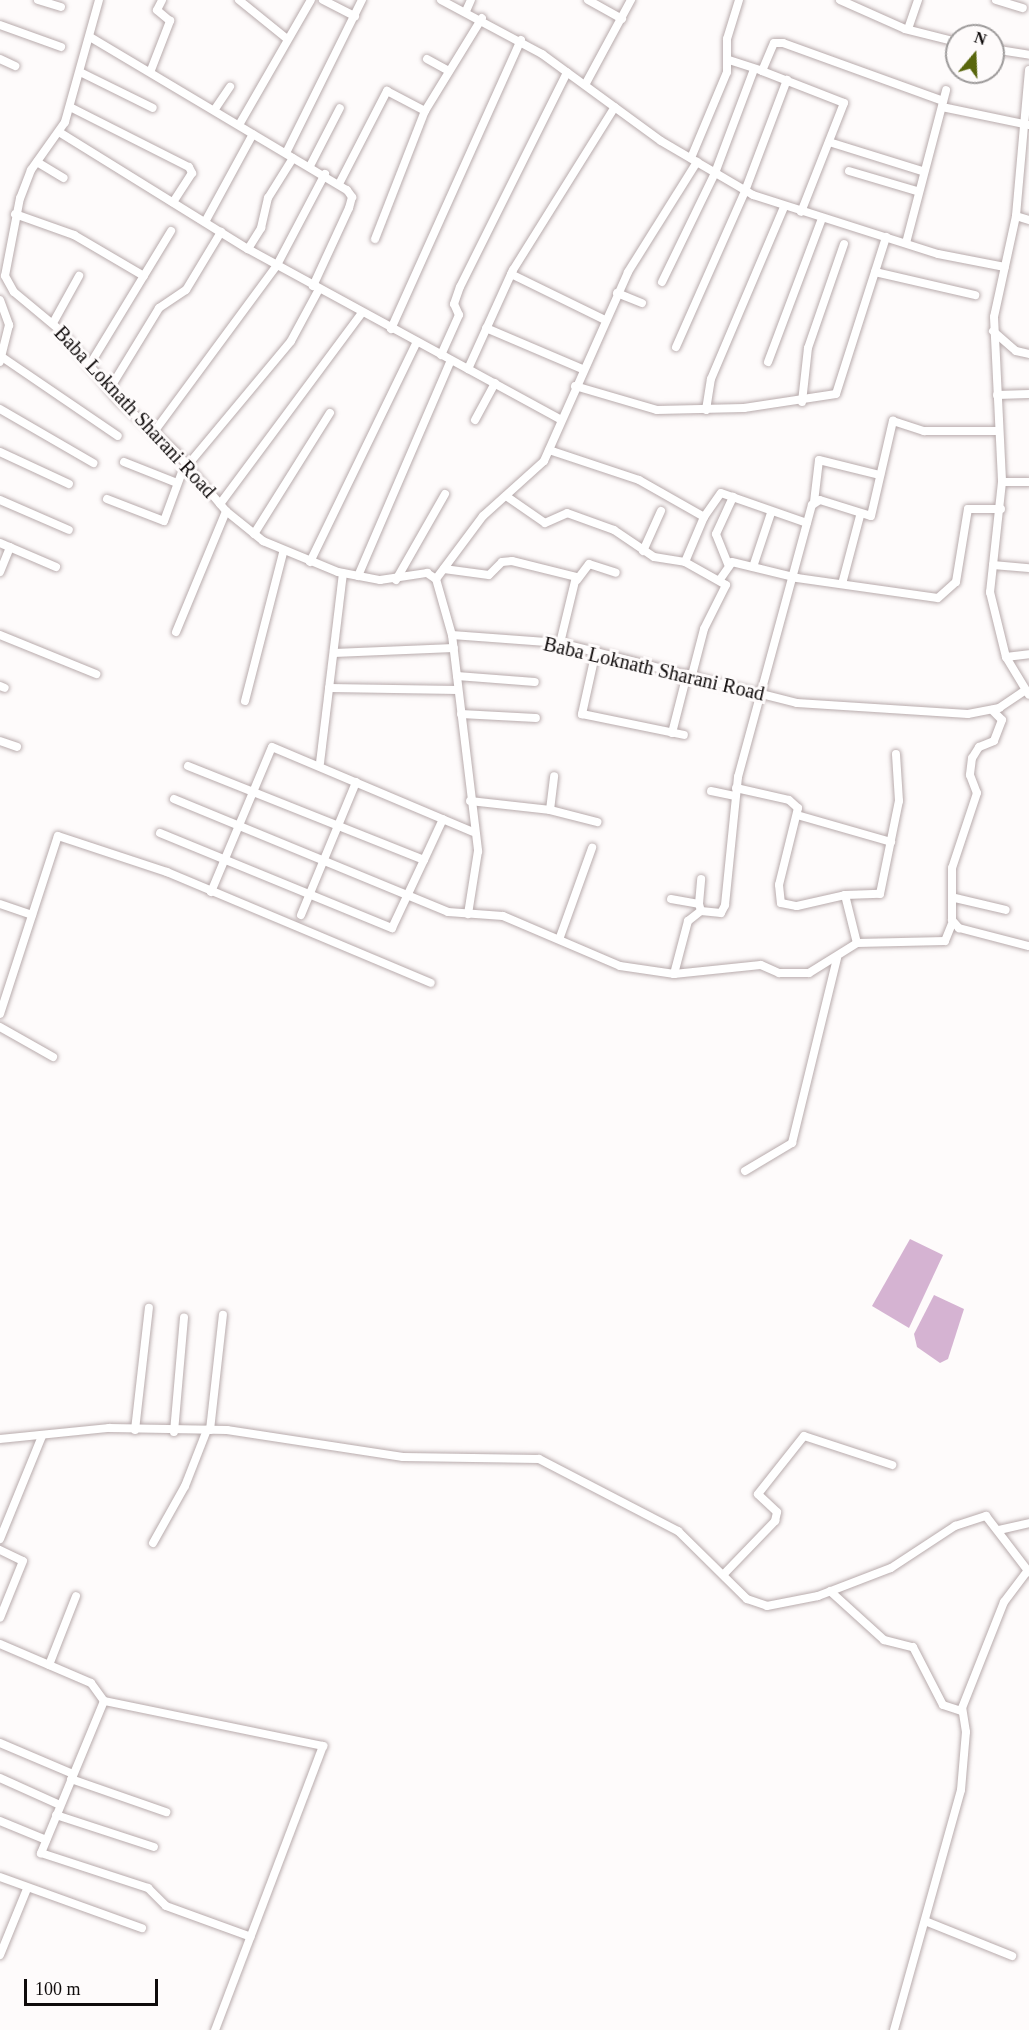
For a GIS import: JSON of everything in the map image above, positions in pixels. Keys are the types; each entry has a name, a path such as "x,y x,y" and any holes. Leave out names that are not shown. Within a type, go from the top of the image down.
{"street":[{"path":"38,0 61,7"},
{"path":"3,279 6,251 15,214 37,162 59,132 70,107 99,0"},
{"path":"151,70 170,21 157,10 162,0"},
{"path":"239,0 286,38"},
{"path":"239,125 286,38 311,0"},
{"path":"323,0 355,16"},
{"path":"248,249 261,228 268,198 362,0"},
{"path":"441,0 482,18 521,40 615,107 745,191 784,207 906,243 1005,267"},
{"path":"466,11 471,0"},
{"path":"588,0 622,19"},
{"path":"585,85 631,0"},
{"path":"468,914 478,851 473,832 452,635 436,579 483,516 506,496 549,450 560,419 617,293 663,209 694,160 729,60 727,39 739,0"},
{"path":"840,0 908,29 945,39"},
{"path":"908,29 918,0"},
{"path":"996,0 1023,8"},
{"path":"375,239 425,111 482,18"},
{"path":"0,25 61,47"},
{"path":"90,37 151,70 324,174 352,197 298,332 188,466 177,483 164,521 107,499"},
{"path":"391,328 521,40"},
{"path":"662,282 715,173 758,70 774,43 783,43 942,104 1026,125"},
{"path":"1005,51 1029,55"},
{"path":"0,59 15,66"},
{"path":"428,59 449,71"},
{"path":"729,60 844,103 801,212"},
{"path":"1027,692 1006,657 990,598 1002,482 994,431 997,395 993,331 1016,216 1026,125 1029,70"},
{"path":"80,72 153,108"},
{"path":"441,355 459,315 454,300 464,277 567,72"},
{"path":"676,347 745,191 787,80"},
{"path":"215,109 230,87"},
{"path":"906,243 922,171 945,90"},
{"path":"339,184 387,91 425,111"},
{"path":"70,107 189,167 192,174 173,202"},
{"path":"468,369 511,274 615,107"},
{"path":"310,166 340,108"},
{"path":"59,132 248,249 560,419"},
{"path":"205,222 254,134"},
{"path":"829,142 922,171"},
{"path":"37,162 64,178"},
{"path":"849,171 917,191"},
{"path":"154,432 277,265 324,174"},
{"path":"706,410 711,379 784,207"},
{"path":"15,214 74,235 144,276"},
{"path":"1016,216 1029,220"},
{"path":"768,362 822,218"},
{"path":"89,366 171,231"},
{"path":"109,390 159,308 186,290 221,232"},
{"path":"575,387 645,409 706,410 802,402 836,394 843,387 844,363 886,237"},
{"path":"802,402 808,348 844,244"},
{"path":"875,272 975,296"},
{"path":"511,274 605,320"},
{"path":"53,323 80,276"},
{"name":"Baba Loknath Sharani Road","path":"3,279 53,323 109,390 188,466 223,507 254,534 283,553 343,573 396,580 427,573 436,579"},
{"path":"617,293 642,303"},
{"path":"0,300 9,325 1,360 118,436"},
{"path":"176,632 223,507 362,313"},
{"path":"486,328 582,369"},
{"path":"993,331 1029,354"},
{"path":"310,562 417,342"},
{"path":"358,576 451,360"},
{"path":"475,420 495,383"},
{"path":"997,395 1029,394"},
{"path":"0,409 93,463"},
{"path":"254,534 330,413"},
{"path":"814,502 860,516 871,516 893,422 924,431 994,431"},
{"path":"549,450 639,480 704,518"},
{"path":"0,452 69,484"},
{"path":"671,899 721,913 725,905 735,792 764,695 814,502 819,460 880,475"},
{"path":"124,462 177,483"},
{"path":"1002,482 1029,482"},
{"path":"396,580 446,494"},
{"path":"685,562 704,518 718,494 733,496 771,513 807,523"},
{"path":"506,496 545,523 567,513 614,530 643,551 685,562 721,578 725,589 704,629 672,733"},
{"path":"721,578 728,564 716,534 733,496"},
{"path":"0,500 69,530"},
{"path":"728,564 919,597 945,596 959,573 966,512 972,507 1001,508"},
{"path":"643,551 661,511"},
{"path":"753,567 771,513"},
{"path":"842,584 860,516"},
{"path":"0,543 56,567"},
{"path":"0,572 10,547"},
{"path":"245,701 283,553"},
{"path":"444,569 489,575 502,562 512,561 577,580"},
{"path":"560,643 577,580 589,564 616,573"},
{"path":"993,565 1029,568"},
{"path":"320,763 343,573"},
{"path":"0,635 96,674"},
{"name":"Baba Loknath Sharani Road","path":"452,635 560,643 690,674 797,703 950,714 992,710 1027,692"},
{"path":"334,653 454,648"},
{"path":"596,651 582,714 684,735"},
{"path":"1006,657 1029,654"},
{"path":"457,676 535,682"},
{"path":"329,688 458,690"},
{"path":"174,799 409,892 448,912 490,913 560,937 620,966 674,974 761,965 779,973 809,973 837,958 857,943 945,941 952,924 955,898 952,868 977,793 970,775 972,758 979,747 994,741 1002,720 992,710"},
{"path":"461,714 536,718"},
{"path":"0,741 17,747"},
{"path":"211,892 272,747 320,763 356,782 473,832"},
{"path":"711,791 789,800 797,815 779,900 797,906 845,894 884,891 882,870 892,853 891,842 899,801 896,754"},
{"path":"188,766 424,860"},
{"path":"550,810 554,776"},
{"path":"301,915 356,782"},
{"path":"470,801 550,810 597,822"},
{"path":"797,815 891,842"},
{"path":"160,833 392,928 443,819"},
{"path":"0,1014 58,836 211,892 431,983"},
{"path":"560,937 592,848"},
{"path":"674,974 688,921 700,908 702,879"},
{"path":"845,894 857,943"},
{"path":"955,898 1006,910"},
{"path":"0,904 32,915"},
{"path":"952,924 1028,946"},
{"path":"745,1171 792,1143 837,958"},
{"path":"0,1027 52,1057"},
{"path":"135,1430 149,1308"},
{"path":"153,1543 207,1434 222,1316"},
{"path":"174,1431 184,1317"},
{"path":"0,1439 135,1430 174,1431 403,1457 547,1461 678,1531 747,1599 767,1606 830,1591 891,1568 972,1519 990,1518 1028,1571 1004,1602 962,1711 966,1732 961,1790 894,2030"},
{"path":"0,1539 42,1436"},
{"path":"724,1574 775,1521 777,1512 758,1494 804,1436 892,1465"},
{"path":"999,1530 1029,1523"},
{"path":"0,1550 22,1561 0,1618"},
{"path":"830,1591 885,1640 913,1647 943,1705 962,1711"},
{"path":"49,1665 76,1596"},
{"path":"0,1644 99,1688 104,1701 41,1853 148,1888 166,1906 251,1937"},
{"path":"104,1701 323,1746 215,2030"},
{"path":"0,1743 72,1777 166,1812"},
{"path":"0,1778 60,1805"},
{"path":"56,1815 154,1848"},
{"path":"0,1821 46,1840"},
{"path":"0,1877 27,1889 142,1928"},
{"path":"0,1955 27,1889"},
{"path":"925,1921 1011,1956"}],"shaded area":[{"path":"910,1239 943,1255 909,1328 872,1306"},
{"path":"934,1295 964,1309 948,1359 940,1363 917,1347 914,1334"}]}
